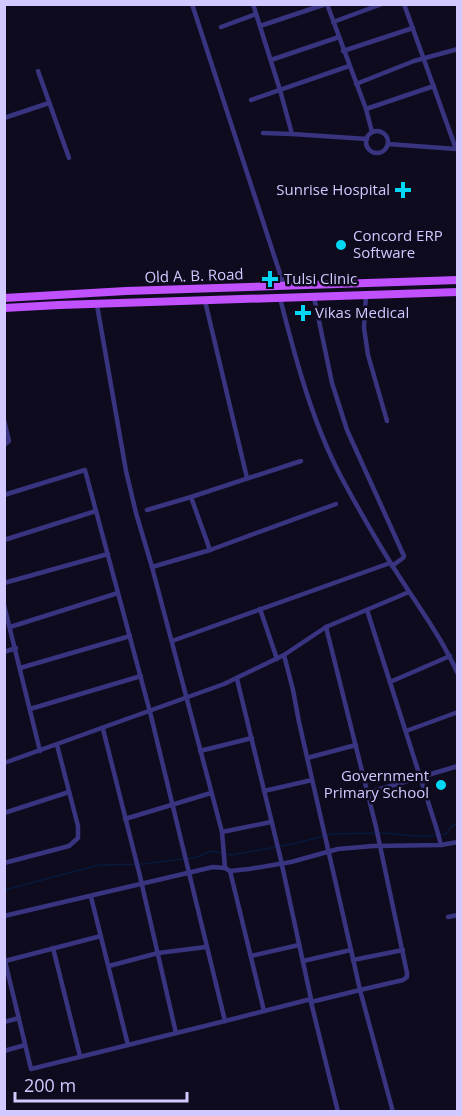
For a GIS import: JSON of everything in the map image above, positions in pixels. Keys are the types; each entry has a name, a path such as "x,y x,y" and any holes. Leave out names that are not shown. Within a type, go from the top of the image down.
{"main road":[{"name":"Old A. B. Road","path":"4,298 126,291 458,280"},
{"name":"Old A. B. Road","path":"4,308 458,292"}],"street":[{"path":"192,4 284,286"},
{"path":"253,4 292,134"},
{"path":"260,26 326,4 366,109 372,132"},
{"path":"333,22 382,4"},
{"path":"388,144 457,149 404,4"},
{"path":"221,27 256,14"},
{"path":"344,51 413,28"},
{"path":"271,60 339,37"},
{"path":"356,84 423,58 458,49"},
{"path":"251,100 349,66"},
{"path":"38,71 69,158"},
{"path":"366,109 434,86"},
{"path":"4,118 49,103"},
{"path":"378,131 384,134 388,144 382,151 376,153 368,148 367,139 372,132 378,131"},
{"path":"263,133 367,139"},
{"path":"366,295 364,328 368,355 387,421"},
{"path":"172,641 391,564 404,556 347,430 332,383 314,297"},
{"path":"280,298 299,368 330,454 391,564 434,629 458,674"},
{"path":"205,301 247,478"},
{"path":"98,305 126,471 222,832 224,858 264,1011"},
{"path":"4,420 9,441 4,445"},
{"path":"147,510 300,460"},
{"path":"4,495 85,470 141,676 225,1021"},
{"path":"191,497 210,549"},
{"path":"152,567 336,504"},
{"path":"4,540 96,511"},
{"path":"4,584 108,554"},
{"path":"4,763 237,679 284,655 326,627 409,592"},
{"path":"10,627 118,593"},
{"path":"4,605 40,751"},
{"path":"260,609 277,659"},
{"path":"367,610 441,845"},
{"path":"326,627 376,827 407,977 403,980 311,1002 338,1112"},
{"path":"21,668 130,636"},
{"path":"4,652 16,648"},
{"path":"284,655 360,990 393,1112"},
{"path":"390,682 450,656"},
{"path":"30,709 141,676"},
{"path":"101,936 5,959 31,1069 311,999 280,856 237,679"},
{"path":"406,731 458,712"},
{"path":"103,729 176,1033"},
{"path":"200,751 252,738"},
{"path":"4,863 69,846 78,837 78,826 57,745"},
{"path":"307,758 356,746"},
{"path":"367,794 458,766"},
{"path":"264,791 312,780"},
{"path":"4,813 69,792"},
{"path":"125,819 211,793"},
{"path":"222,832 271,822"},
{"path":"4,916 213,867 228,869 281,864 338,849 379,845 441,845 458,842"},
{"path":"91,897 128,1045"},
{"path":"448,917 458,915"},
{"path":"251,956 299,945"},
{"path":"109,966 158,953 206,947"},
{"path":"53,948 80,1056"},
{"path":"303,961 351,950"},
{"path":"353,960 402,950"},
{"path":"4,1022 19,1018"},
{"path":"4,1051 25,1046"}],"waterway":[{"path":"379,833 431,836 446,834 458,823"},
{"path":"226,854 232,855 297,843 331,834 375,833"},
{"path":"188,858 195,858 211,851 221,853"},
{"path":"4,890 99,865 143,864 184,859"}],"place":[{"name":"Sunrise Hospital","path":"403,190"},
{"name":"Concord ERP Software","path":"341,245"},
{"name":"Tulsi Clinic","path":"270,279"},
{"name":"Vikas Medical","path":"303,313"},
{"name":"Government Primary School","path":"441,785"}]}
